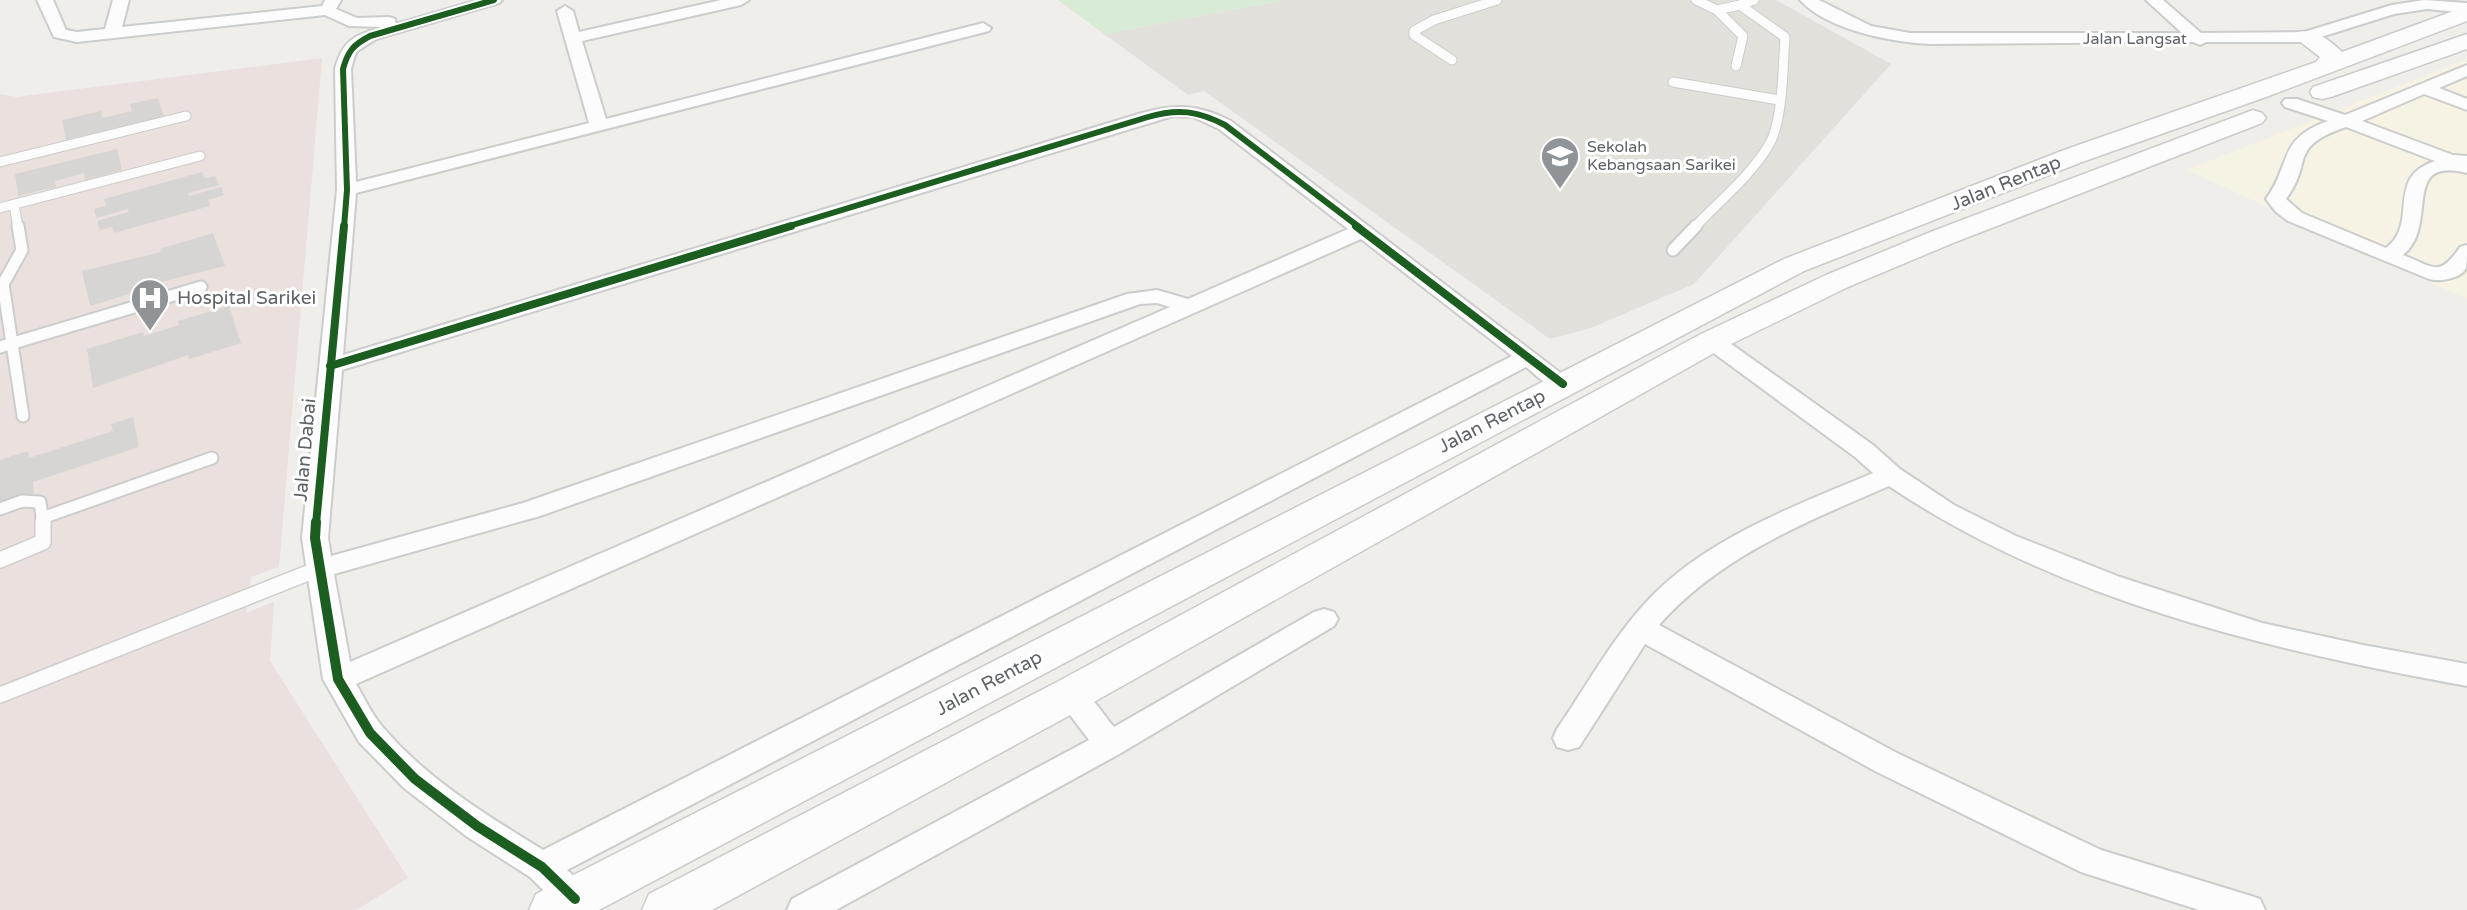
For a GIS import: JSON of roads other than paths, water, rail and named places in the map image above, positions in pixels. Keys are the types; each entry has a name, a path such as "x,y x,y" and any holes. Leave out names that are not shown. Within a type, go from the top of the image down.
{"main road":[{"name":"Jalan Rentap","path":"564,905 1794,265 2073,156 2467,13"},
{"path":"2305,37 2333,55 2325,66"},
{"name":"Jalan Rentap","path":"666,910 1070,695 1712,341 1837,281 1943,237 2291,103 2467,41"}],"street":[{"path":"45,0 60,34 77,37 330,5 339,19 374,23 404,19 467,0"},
{"path":"112,34 121,0"},
{"name":"Jalan Dabai","path":"494,0 370,36 348,51 343,69 347,190 315,538 338,679 370,733 415,779 477,826 542,867 566,893 564,905"},
{"path":"573,38 741,0"},
{"name":"Jalan Langsat","path":"1808,0 1868,32 1900,38 2200,40 2305,37 2392,10 2427,4 2467,8"},
{"path":"2154,0 2200,40"},
{"path":"565,11 599,126"},
{"path":"347,190 983,28"},
{"path":"2467,70 2316,132 2303,141 2296,153 2288,185 2276,199 2295,217 2436,275 2455,270 2467,251"},
{"path":"2423,88 2467,105"},
{"path":"2291,103 2463,161"},
{"path":"330,366 1167,112 1190,109 1215,119 1563,384"},
{"path":"2388,256 2404,247 2412,231 2413,187 2421,176 2427,170 2463,161"},
{"path":"338,679 1189,308 1361,230"},
{"path":"318,569 531,510 1135,299 1152,295 1166,296 1189,308"},
{"path":"1712,341 1864,451 1891,475 1945,511 2007,543 2110,584 2260,633 2467,675"},
{"path":"542,867 1527,357"},
{"path":"1568,738 1660,602 1698,570 1745,540 1891,475"},
{"path":"803,910 1110,744 1324,619"},
{"path":"1640,628 1886,762 2093,862 2248,910"},
{"path":"1070,695 1110,744"}],"lane":[{"path":"1452,60 1414,34 1414,31 1434,20 1497,0"},
{"path":"1696,0 1717,10 1743,36 1736,66"},
{"path":"1717,10 1754,0"},
{"path":"1673,250 1756,163 1771,141 1779,100 1785,37 1740,5"},
{"path":"1673,82 1779,100"},
{"path":"0,162 186,116"},
{"path":"0,208 200,156"},
{"path":"14,205 22,250 4,284 23,416"},
{"path":"0,347 201,287"},
{"path":"42,518 212,458"},
{"path":"0,509 33,500 40,502 43,542 0,560"},
{"path":"0,695 318,569"}],"place":[{"name":"Sekolah Kebangsaan Sarikei","path":"1560,190"},
{"name":"Hospital Sarikei","path":"150,332"}]}
